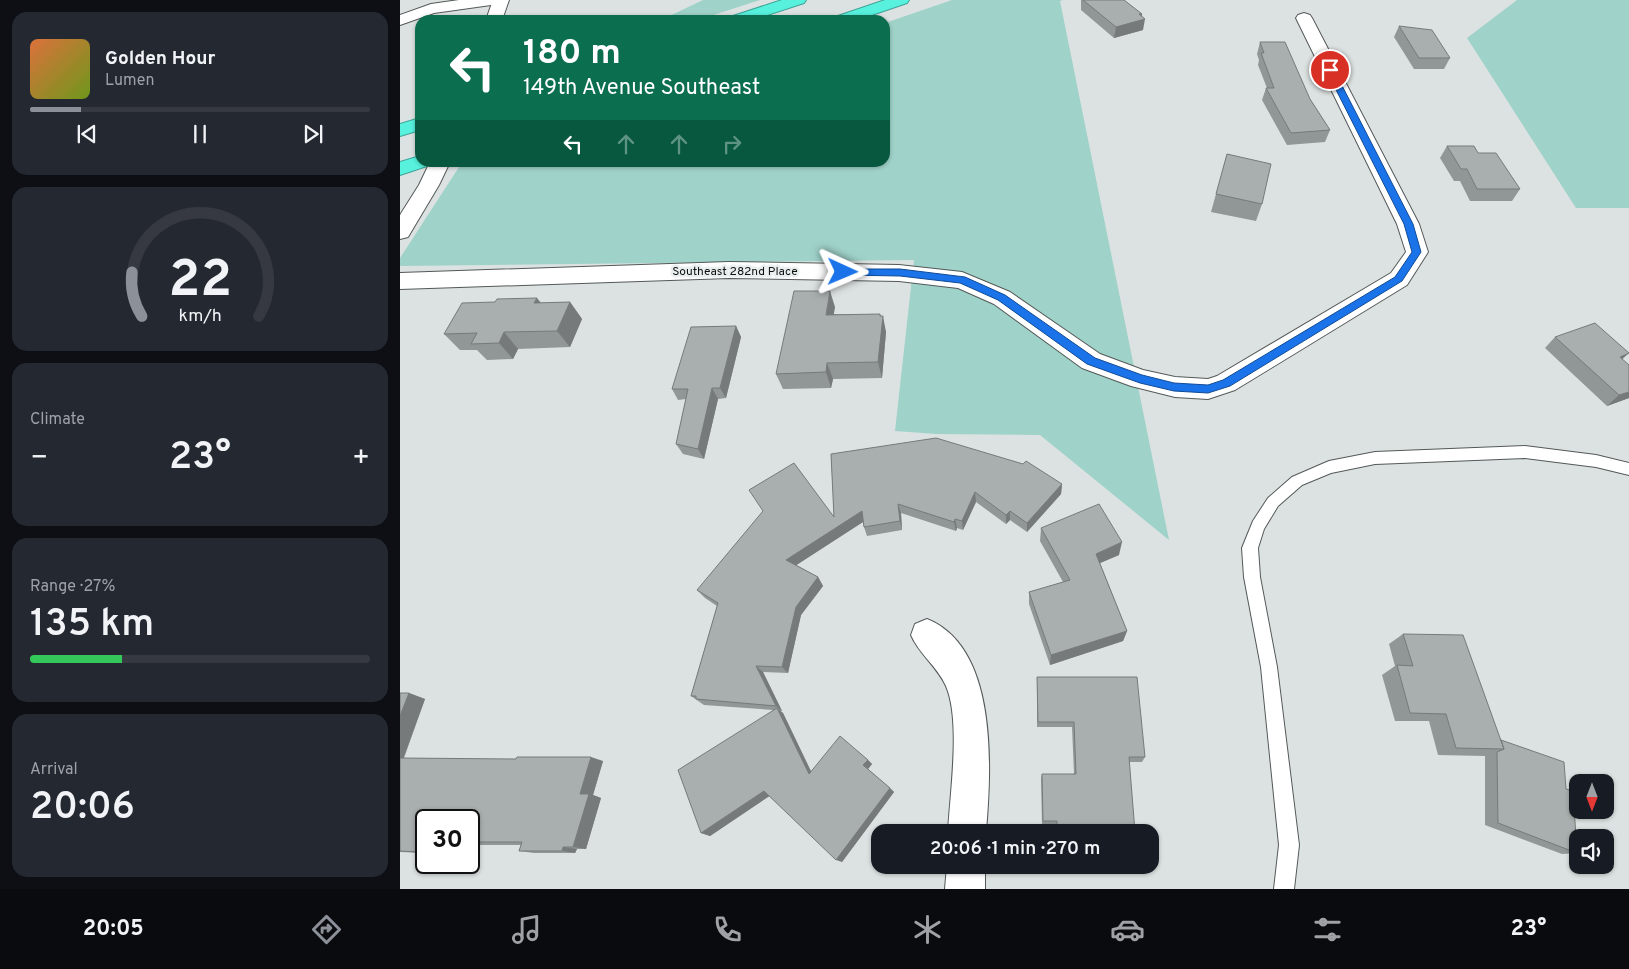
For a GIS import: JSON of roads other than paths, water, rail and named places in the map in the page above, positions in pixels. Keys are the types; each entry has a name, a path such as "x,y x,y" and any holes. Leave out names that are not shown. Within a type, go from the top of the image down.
{"highway":[{"path":"752,15 798,0"},
{"path":"856,15 901,0"},
{"path":"400,130 415,126"},
{"path":"400,169 415,164"}],"street":[{"path":"416,15 431,10 491,0"},
{"path":"496,15 501,0"},
{"path":"400,20 415,15"},
{"name":"Southeast 282nd Place","path":"400,280 729,270 900,273 962,280 1002,298 1091,361 1140,379 1174,387 1208,389 1226,383 1398,279 1417,252 1408,224 1304,18"},
{"path":"400,232 430,185 438,167"},
{"path":"927,635 955,667 964,687 969,706 971,725 967,824"},
{"path":"965,889 966,874"}],"lane":[{"path":"1284,889 1288,844 1269,667 1252,577 1250,548 1258,526 1273,502 1297,480 1329,467 1376,458 1525,452 1596,461 1629,469"}]}
